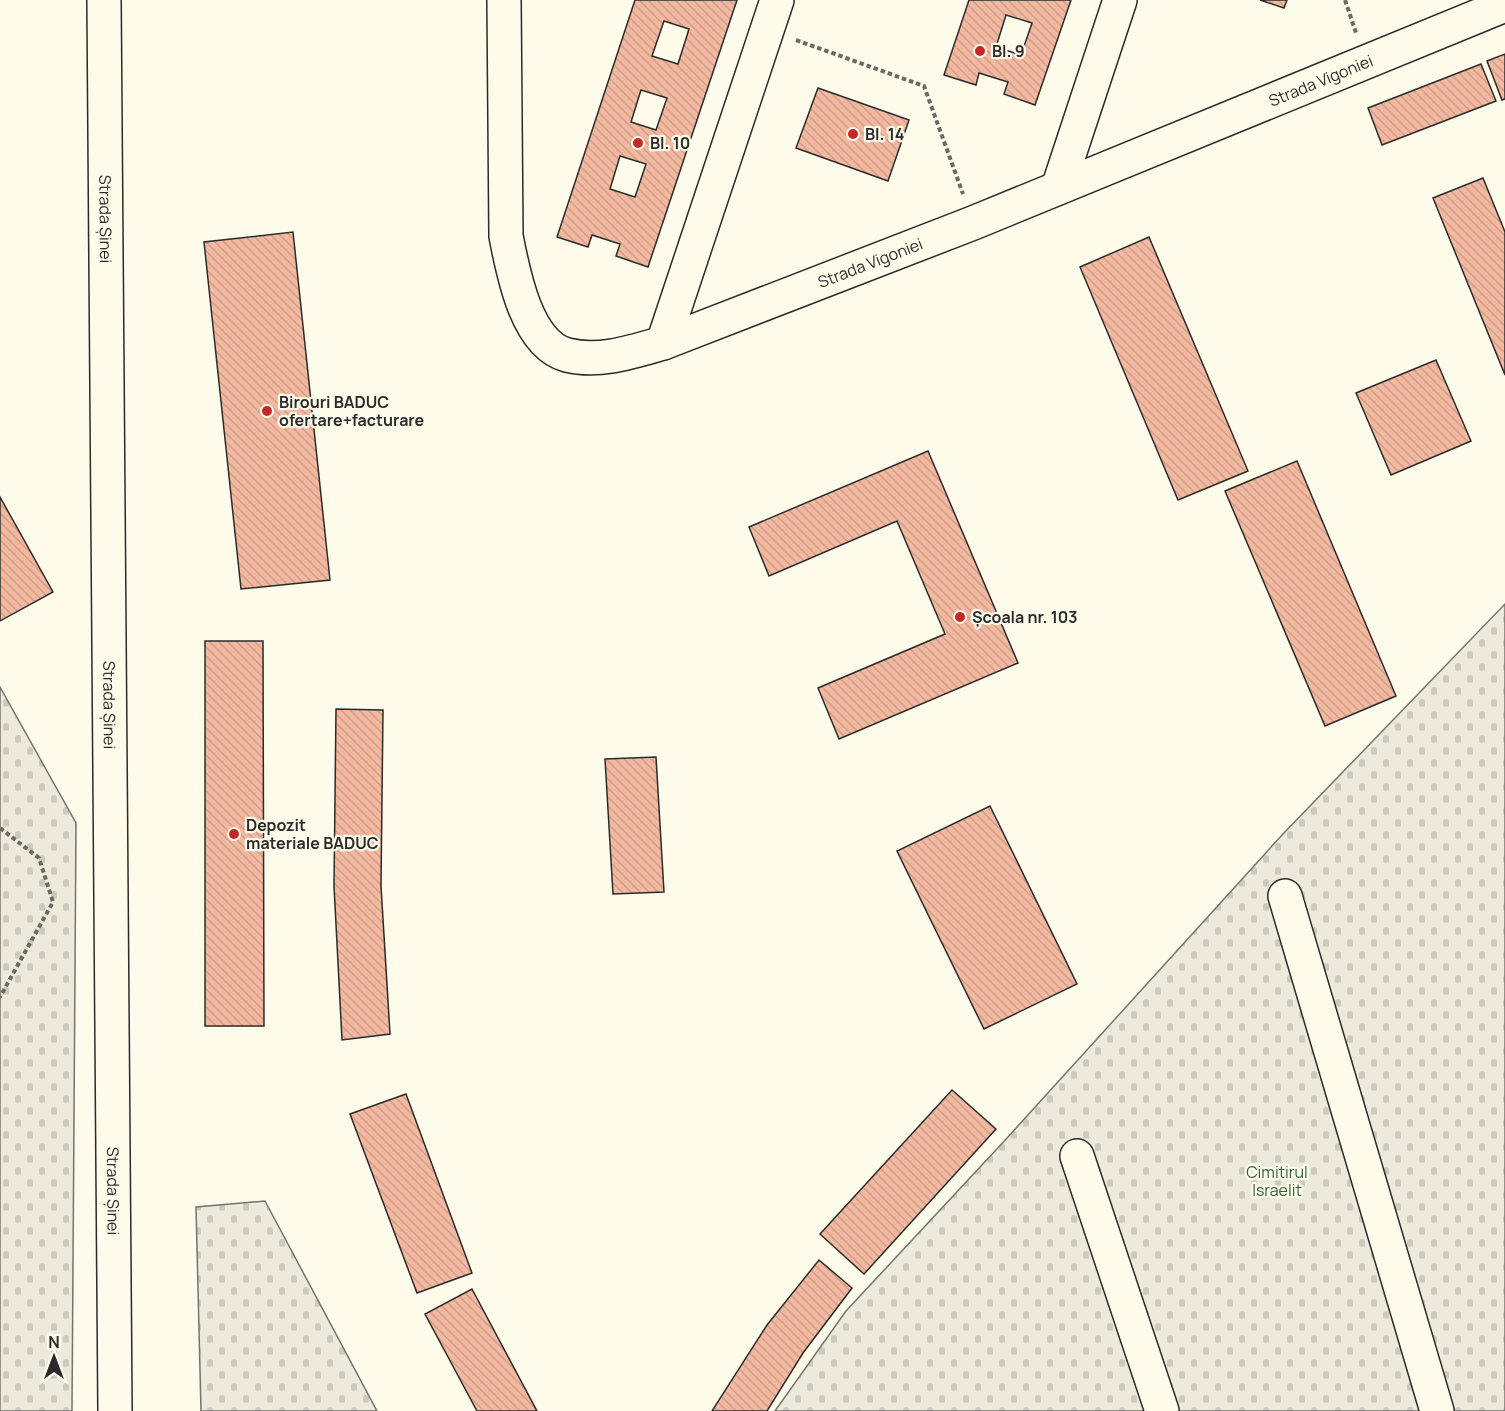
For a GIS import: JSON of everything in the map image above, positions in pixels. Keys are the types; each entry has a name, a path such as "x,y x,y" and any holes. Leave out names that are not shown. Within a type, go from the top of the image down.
{"street":[{"name":"Strada Șinei","path":"104,0 116,1411"},
{"path":"1058,188 1120,0"},
{"path":"1439,31 1450,0"},
{"name":"Strada Vigoniei","path":"504,5 506,236 513,274 539,334 555,350 567,355 589,358 613,356 663,343 973,223 1505,4"},
{"path":"663,343 772,15"},
{"path":"1285,896 1437,1411"},
{"path":"1077,1156 1162,1411"}],"path":[{"path":"772,15 924,86 973,223"},
{"path":"0,828 39,858 53,902 0,997"}],"green space":[{"name":"Cimitirul Israelit","path":"1505,604 1505,1411 775,1411 846,1311 1008,1137 1282,835"},
{"path":"0,687 76,823 72,1411 0,1411"},
{"path":"265,1201 377,1411 201,1411 196,1207"}],"building":[{"name":"Bl. 10","path":"635,0 737,0 648,267 616,256 620,244 592,235 588,247 557,237","holes":["664,21 689,29 678,64 652,56","641,90 667,98 656,130 631,122","620,156 646,164 635,197 610,189"]},
{"name":"Bl. 9","path":"969,0 1071,0 1035,105 1004,94 1008,82 979,73 976,85 944,75","holes":["1006,15 1032,23 1021,55 996,47"]},
{"path":"1260,0 1287,0 1284,8"},
{"path":"1505,54 1505,99 1502,100 1487,61"},
{"path":"1481,64 1496,101 1382,145 1368,108"},
{"name":"Bl. 14","path":"818,88 909,120 888,181 796,148"},
{"path":"1483,178 1505,232 1505,375 1433,198"},
{"name":"Birouri BADUC ofertare+facturare","path":"293,232 330,580 241,589 204,242"},
{"path":"1149,237 1248,471 1178,500 1080,267"},
{"path":"1436,360 1471,441 1391,475 1356,393"},
{"path":"928,451 1018,663 839,739 818,688 945,634 897,521 769,576 749,527"},
{"path":"1297,461 1396,696 1325,726 1225,491"},
{"path":"0,497 53,592 0,621"},
{"name":"Depozit materiale BADUC","path":"205,641 263,641 264,1026 205,1026"},
{"path":"336,709 383,710 381,886 390,1034 342,1040 334,886"},
{"path":"656,757 664,892 613,894 605,759"},
{"path":"990,806 1077,984 984,1029 897,851"},
{"path":"952,1090 996,1129 864,1274 820,1234"},
{"path":"406,1094 472,1273 417,1293 350,1114"},
{"path":"819,1260 852,1288 803,1353 767,1411 712,1411 767,1325"},
{"path":"472,1289 537,1411 477,1411 425,1314"}],"place":[{"name":"Bl. 9","path":"980,51"},
{"name":"Bl. 14","path":"853,134"},
{"name":"Bl. 10","path":"638,143"},
{"name":"Birouri BADUC ofertare+facturare","path":"267,411"},
{"name":"Școala nr. 103","path":"960,617"},
{"name":"Depozit materiale BADUC","path":"234,834"}]}
